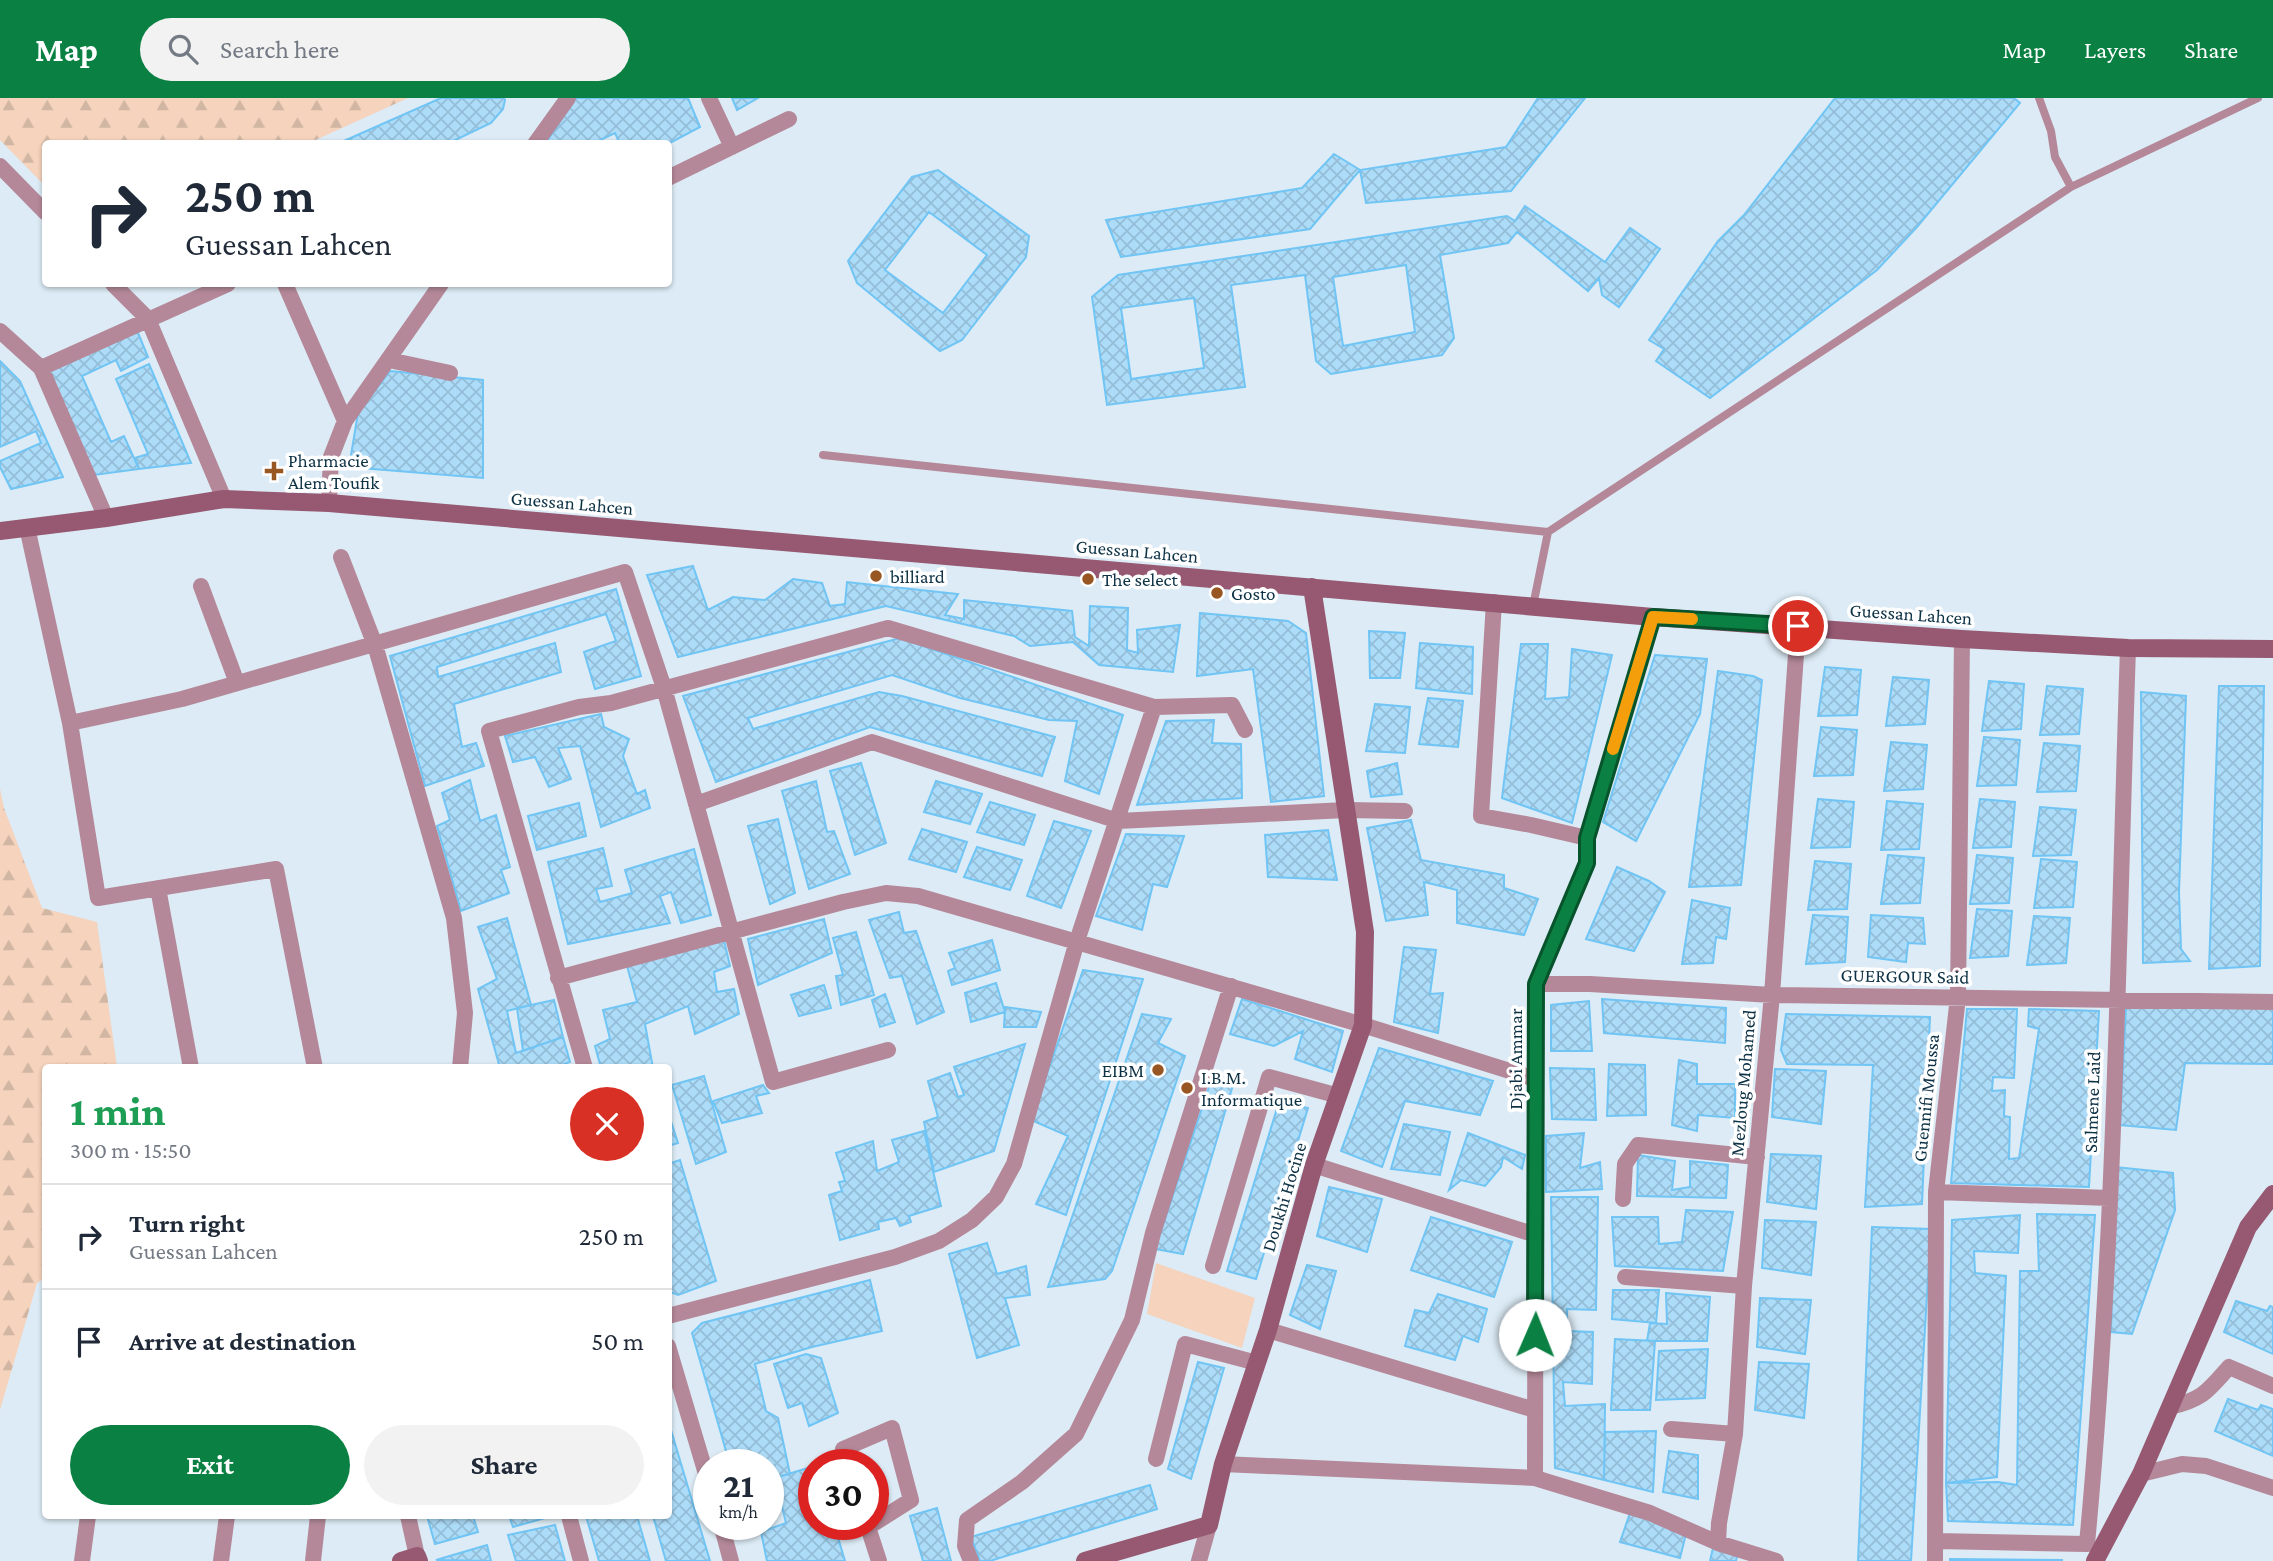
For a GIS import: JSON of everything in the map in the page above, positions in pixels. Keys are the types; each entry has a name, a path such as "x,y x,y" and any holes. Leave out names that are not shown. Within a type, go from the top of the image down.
{"main road":[{"name":"Guessan Lahcen","path":"0,531 106,518 224,499 328,503 1653,617 2128,648 2273,649"},
{"name":"Doukhi Hocine","path":"1209,1525 1223,1464 1268,1330 1314,1165 1363,1025 1365,932 1312,587"},
{"path":"2093,1552 2140,1474 2248,1227 2273,1194"},
{"path":"1085,1561 1209,1525"}],"street":[{"path":"535,140 568,98"},
{"path":"709,98 732,147"},
{"path":"672,176 789,119"},
{"path":"0,166 42,209"},
{"path":"116,287 148,319 224,499"},
{"path":"41,368 221,287"},
{"path":"286,287 345,421"},
{"path":"328,503 331,457 345,421 441,287"},
{"path":"0,331 41,368 106,518"},
{"path":"389,359 450,373"},
{"path":"27,527 70,723 98,898 276,869 314,1064"},
{"path":"341,557 375,646 454,918 465,1013 460,1064"},
{"path":"70,723 182,699 375,646 625,572 664,688 772,1082 888,1050"},
{"path":"201,586 237,683"},
{"path":"1494,603 1481,816 1587,838"},
{"name":"Djabi Ammar","path":"1535,1478 1536,984 1587,863 1587,838 1653,617"},
{"name":"Mezloug Mohamed","path":"1718,1543 1735,1434 1744,1286 1772,995 1798,626"},
{"path":"584,1064 489,731 579,707 611,704 888,628 1154,707 1233,705 1245,730"},
{"name":"Guennifi Moussa","path":"1935,1561 1936,1192 1958,997 1962,639"},
{"name":"Salmene Laid","path":"2093,1552 2117,1000 2128,648"},
{"path":"672,1315 895,1256 939,1241 972,1220 996,1197 1014,1164 1077,941 1154,707"},
{"path":"696,804 872,742 1118,821 1346,810 1405,811"},
{"path":"158,888 190,1064"},
{"path":"558,978 842,902 886,893 918,897 1077,941 1535,1079"},
{"name":"GUERGOUR Said","path":"1536,984 1590,984 1772,995 2273,1002"},
{"path":"971,1561 965,1546 967,1520 1022,1482 1076,1434 1132,1320 1153,1233 1231,986"},
{"path":"1213,1266 1269,1077 1339,1096"},
{"path":"1623,1199 1625,1164 1638,1145 1757,1157"},
{"path":"1314,1165 1536,1235"},
{"path":"1936,1192 2109,1198"},
{"path":"1625,1277 1744,1286"},
{"path":"1268,1330 1535,1410"},
{"path":"1156,1459 1185,1344 1257,1363"},
{"path":"672,1359 699,1449"},
{"path":"2170,1407 2194,1401 2214,1385 2230,1367 2273,1386"},
{"path":"843,1449 892,1428 911,1500 889,1513"},
{"path":"1671,1429 1735,1434"},
{"path":"1223,1464 1535,1478 1650,1513 1718,1543 1776,1561"},
{"path":"2140,1474 2182,1464 2206,1466 2273,1488"},
{"path":"82,1561 88,1519"},
{"path":"221,1561 227,1519"},
{"path":"313,1561 318,1519"},
{"path":"408,1519 413,1559"},
{"path":"570,1519 581,1561"},
{"path":"1199,1561 1209,1525"},
{"path":"725,1540 731,1561"},
{"path":"874,1540 879,1561"},
{"path":"1936,1541 2093,1552"}],"lane":[{"path":"2039,98 2051,131 2055,157 2071,187"},
{"path":"823,455 1548,532 2071,187 2242,101 2258,98"},
{"path":"1533,606 1548,532"}],"green space":[{"path":"0,98 408,98 316,140 42,140 42,183 0,140"},
{"path":"0,789 4,808 42,908 97,922 117,1064 42,1064 42,1280 37,1283 0,1410"},
{"path":"1156,1263 1255,1298 1242,1348 1147,1314"}],"building":[{"path":"441,98 505,100 503,109 491,123 455,140 346,140"},
{"path":"576,98 688,98 700,127 672,142 618,140 615,133 600,140 548,140"},
{"path":"732,98 758,98 737,110"},
{"path":"1538,98 1585,98 1511,191 1366,203 1360,170 1506,147"},
{"path":"1835,98 2014,98 2020,103 1917,227 1877,270 1710,398 1656,361 1664,349 1649,340 1718,241 1744,215"},
{"path":"1334,154 1360,170 1310,229 1121,257 1106,220 1302,188"},
{"path":"938,170 1029,236 1026,257 962,340 940,351 857,283 848,261 912,177","holes":["929,212 987,255 943,313 885,270"]},
{"path":"1525,206 1605,262 1630,228 1660,249 1619,307 1602,295 1599,278 1588,291 1517,232 1508,243 1440,255 1454,338 1442,355 1331,374 1316,361 1305,275 1231,285 1245,387 1107,405 1092,297 1118,275 1507,216 1515,221","holes":["1406,265 1415,332 1343,346 1333,277","1194,298 1204,368 1131,379 1121,308"]},
{"path":"136,328 148,357 121,371 116,360 82,376 111,442 124,436 139,469 94,475 43,374"},
{"path":"0,361 20,381 63,477 11,489 0,467 0,461 41,443 36,431 0,447"},
{"path":"149,364 191,463 139,469 135,458 148,454 116,379"},
{"path":"390,371 483,380 483,478 349,467 358,413"},
{"path":"693,566 708,610 733,597 765,600 793,579 822,583 830,606 845,604 847,582 958,594 945,615 964,619 964,600 1072,611 1075,637 1089,646 1090,606 1128,608 1127,650 1138,653 1137,630 1180,625 1173,672 1099,665 1073,642 1030,646 1014,636 886,606 678,657 647,575"},
{"path":"616,589 641,676 595,689 584,652 616,641 606,614 437,667 438,677 555,643 561,672 454,704 462,747 476,743 484,766 425,786 390,656"},
{"path":"1200,613 1288,621 1306,633 1324,796 1271,802 1253,669 1197,676"},
{"path":"1369,631 1405,633 1400,678 1370,678"},
{"path":"900,638 1123,715 1099,794 1065,781 1077,721 1049,720 960,698 892,675 748,718 753,729 879,692 902,696 1055,737 1042,776 870,727 716,782 683,696"},
{"path":"1420,643 1473,647 1472,694 1416,688"},
{"path":"1521,644 1548,644 1545,699 1569,697 1572,649 1612,655 1572,823 1502,798"},
{"path":"1655,655 1707,659 1700,714 1636,841 1603,822"},
{"path":"1825,667 1861,670 1857,715 1818,716"},
{"path":"1718,671 1753,676 1762,680 1741,885 1689,887"},
{"path":"1893,677 1929,680 1925,724 1886,726"},
{"path":"1989,681 2024,684 2021,729 1982,731"},
{"path":"2047,686 2083,689 2079,734 2040,735"},
{"path":"2219,686 2264,686 2260,966 2209,969"},
{"path":"2141,692 2186,696 2179,892 2181,949 2190,961 2143,963"},
{"path":"1428,698 1463,701 1458,747 1419,744"},
{"path":"1375,704 1410,707 1405,753 1366,751"},
{"path":"601,714 604,727 629,739 623,756 637,794 645,790 650,808 601,827 580,746 558,748 571,779 549,787 535,757 513,762 505,736"},
{"path":"1214,720 1212,743 1241,744 1242,798 1137,805 1166,721"},
{"path":"1821,727 1857,730 1853,775 1814,776"},
{"path":"1984,737 2020,740 2016,785 1977,786"},
{"path":"1891,742 1927,745 1923,789 1884,791"},
{"path":"2044,743 2080,746 2076,791 2037,792"},
{"path":"861,763 886,843 855,855 830,771"},
{"path":"1397,763 1402,794 1371,797 1367,771"},
{"path":"470,780 480,821 496,815 510,867 501,870 509,893 461,911 437,826 450,820 442,793"},
{"path":"816,781 827,832 834,831 850,874 809,889 782,791"},
{"path":"936,781 982,794 970,824 924,812"},
{"path":"1818,799 1854,802 1850,847 1811,848"},
{"path":"1980,799 2015,802 2011,847 1973,848"},
{"path":"1887,801 1923,804 1919,849 1881,850"},
{"path":"990,802 1035,815 1024,845 977,832"},
{"path":"579,803 586,836 537,850 528,816"},
{"path":"2040,807 2076,810 2071,855 2033,856"},
{"path":"778,819 795,893 770,904 748,826"},
{"path":"1411,820 1421,860 1504,875 1504,888 1538,899 1524,935 1457,923 1457,890 1424,882 1428,915 1386,921 1367,828"},
{"path":"1054,821 1091,831 1061,908 1027,896"},
{"path":"922,829 967,842 956,872 909,859"},
{"path":"1328,830 1337,880 1268,877 1265,835"},
{"path":"1126,834 1184,836 1167,887 1153,884 1142,930 1096,916"},
{"path":"977,847 1022,860 1010,890 964,877"},
{"path":"603,848 612,886 596,889 600,902 632,893 625,870 694,849 711,915 681,923 671,892 660,896 670,923 568,944 548,862"},
{"path":"1888,855 1924,858 1920,903 1881,904"},
{"path":"1977,855 2013,858 2009,903 1970,904"},
{"path":"2041,859 2077,862 2073,907 2034,908"},
{"path":"1815,861 1851,864 1847,909 1808,910"},
{"path":"1617,867 1649,881 1665,892 1634,951 1586,939"},
{"path":"1692,900 1730,908 1726,939 1716,937 1713,963 1682,964"},
{"path":"1977,909 2012,911 2008,956 1970,958"},
{"path":"899,912 904,933 916,931 944,1012 917,1024 902,976 890,978 869,920"},
{"path":"1813,915 1848,917 1845,962 1806,964"},
{"path":"1871,915 1923,918 1925,944 1908,943 1906,962 1868,957"},
{"path":"2034,916 2070,918 2066,963 2027,965"},
{"path":"507,918 531,1005 507,1011 516,1053 563,1037 570,1062 499,1064 478,989 497,979 478,927"},
{"path":"824,919 832,953 758,985 748,939"},
{"path":"856,932 874,995 841,1005 836,976 843,975 833,938"},
{"path":"724,940 730,966 714,972 717,992 734,989 739,1014 695,1034 688,1006 645,1024 652,1064 600,1064 595,1046 610,1039 603,1010 637,1002 627,966"},
{"path":"992,940 1000,970 952,985 948,971 955,968 949,953"},
{"path":"1404,947 1436,950 1430,994 1443,993 1438,1033 1394,1022"},
{"path":"1083,970 1143,979 1066,1215 1036,1204 1068,1136 1031,1120"},
{"path":"996,983 1005,1012 971,1022 965,993"},
{"path":"824,985 831,1008 799,1016 791,995"},
{"path":"885,994 895,1022 880,1027 872,1000"},
{"path":"1242,999 1343,1031 1332,1072 1295,1059 1303,1031 1274,1046 1230,1034"},
{"path":"1602,999 1726,1008 1725,1043 1604,1033"},
{"path":"554,1000 563,1037 523,1051 517,1008"},
{"path":"1589,1001 1592,1051 1551,1051 1551,1005"},
{"path":"1005,1007 1041,1012 1036,1027 1004,1027"},
{"path":"2126,1007 2273,1008 2273,1064 2185,1063 2176,1130 2120,1125"},
{"path":"1967,1009 2017,1009 2014,1078 1993,1077 1992,1091 2005,1090 2004,1116 2010,1117 2009,1159 2019,1158 2039,1029 2028,1026 2029,1009 2099,1011 2089,1187 1951,1183"},
{"path":"1142,1014 1171,1019 1158,1043 1185,1056 1112,1271 1105,1279 1048,1287"},
{"path":"1786,1014 1930,1017 1922,1204 1865,1207 1873,1065 1787,1064 1781,1050"},
{"path":"1025,1044 994,1151 934,1172 924,1122 938,1117 928,1081 950,1073 958,1097 964,1095 954,1067"},
{"path":"1379,1048 1493,1081 1480,1115 1405,1101 1382,1167 1341,1151"},
{"path":"1679,1060 1697,1064 1697,1084 1735,1084 1735,1118 1698,1115 1697,1131 1672,1125"},
{"path":"1609,1064 1645,1065 1646,1115 1607,1116"},
{"path":"1550,1068 1594,1069 1596,1120 1552,1119"},
{"path":"1775,1069 1826,1071 1821,1124 1772,1117"},
{"path":"704,1076 726,1152 696,1164 672,1085"},
{"path":"1212,1078 1233,1085 1183,1254 1155,1249"},
{"path":"763,1085 769,1093 756,1096 762,1113 722,1123 713,1101"},
{"path":"1279,1102 1308,1108 1256,1279 1227,1271"},
{"path":"672,1124 678,1143 672,1145"},
{"path":"1404,1124 1450,1132 1440,1175 1391,1169"},
{"path":"924,1131 941,1206 909,1216 911,1222 900,1226 896,1218 878,1222 879,1229 840,1240 829,1195 842,1191 839,1182 845,1181 836,1153 873,1141 877,1171 899,1162 892,1140"},
{"path":"1468,1133 1525,1155 1522,1169 1503,1157 1501,1167 1485,1186 1461,1180 1449,1190"},
{"path":"1584,1133 1580,1168 1600,1162 1602,1189 1546,1192 1546,1136"},
{"path":"1771,1154 1821,1156 1816,1209 1767,1202"},
{"path":"1638,1155 1675,1161 1672,1190 1690,1187 1690,1161 1728,1165 1726,1198 1637,1196"},
{"path":"680,1160 716,1281 678,1295 672,1293 672,1163"},
{"path":"2115,1167 2173,1173 2175,1210 2132,1334 2111,1332"},
{"path":"1329,1187 1382,1199 1367,1252 1317,1236"},
{"path":"1551,1197 1598,1197 1596,1310 1567,1309 1567,1331 1593,1332 1592,1384 1563,1382 1565,1406 1605,1404 1604,1480 1555,1468"},
{"path":"1686,1210 1733,1212 1723,1271 1615,1266 1612,1217 1658,1217 1659,1244 1682,1242"},
{"path":"2037,1214 2095,1215 2073,1525 1948,1521 1946,1483 1998,1482 2017,1485 2020,1271 2039,1271"},
{"path":"2020,1215 2018,1253 1974,1251 1975,1273 2006,1276 1997,1477 1946,1483 1952,1220"},
{"path":"1431,1217 1512,1242 1494,1297 1411,1270"},
{"path":"1765,1220 1816,1222 1811,1275 1762,1268"},
{"path":"1872,1227 1931,1229 1911,1561 1858,1561"},
{"path":"987,1243 997,1274 1026,1266 1030,1295 1005,1298 1019,1345 977,1358 949,1254"},
{"path":"1307,1265 1336,1271 1320,1329 1290,1315"},
{"path":"870,1280 882,1331 812,1347 755,1364 766,1411 778,1418 790,1474 784,1475 784,1449 725,1449 692,1333 702,1323"},
{"path":"1613,1290 1659,1290 1656,1323 1612,1319"},
{"path":"1666,1293 1710,1297 1707,1341 1647,1341 1650,1323 1667,1324"},
{"path":"1438,1294 1487,1309 1478,1342 1463,1336 1455,1360 1405,1346 1415,1310 1429,1313"},
{"path":"1760,1298 1811,1300 1805,1354 1757,1347"},
{"path":"2236,1301 2267,1311 2270,1306 2273,1307 2273,1354 2224,1332"},
{"path":"1615,1339 1655,1341 1650,1410 1611,1410"},
{"path":"1708,1349 1705,1398 1656,1400 1659,1351"},
{"path":"806,1354 821,1358 838,1413 809,1426 802,1403 788,1408 774,1364"},
{"path":"1198,1362 1224,1368 1191,1479 1168,1469"},
{"path":"1759,1362 1809,1364 1804,1418 1755,1410"},
{"path":"2228,1399 2258,1410 2261,1405 2273,1409 2273,1456 2215,1431"},
{"path":"1656,1431 1653,1492 1604,1480 1605,1432"},
{"path":"672,1433 693,1504 693,1540 704,1540 710,1561 666,1561 654,1519 672,1519"},
{"path":"1669,1451 1698,1455 1698,1499 1663,1492"},
{"path":"798,1471 798,1540 839,1540 845,1561 767,1561 763,1540 784,1540 784,1475"},
{"path":"1150,1485 1157,1509 990,1561 980,1561 971,1537"},
{"path":"937,1508 951,1561 923,1561 910,1516"},
{"path":"1630,1513 1687,1530 1680,1558 1620,1542"},
{"path":"428,1519 474,1519 478,1532 435,1544"},
{"path":"510,1519 541,1519 513,1527"},
{"path":"587,1519 638,1519 650,1561 599,1561"},
{"path":"555,1525 565,1561 516,1561 508,1535"},
{"path":"487,1545 491,1561 436,1560"},
{"path":"1713,1548 1737,1556 1736,1561 1710,1561"},
{"path":"1950,1559 2063,1560 1950,1561"}],"slow traffic":[{"path":"1613,749 1653,617 1692,619"}],"place":[{"name":"Pharmacie Alem Toufik","path":"274,471"},
{"name":"billiard","path":"876,576"},
{"name":"The select","path":"1088,579"},
{"name":"Gosto","path":"1217,593"},
{"name":"EIBM","path":"1158,1070"},
{"name":"I.B.M. Informatique","path":"1187,1088"}],"route":[{"path":"1535,1335 1536,984 1587,863 1587,838 1653,617 1798,626"}]}
